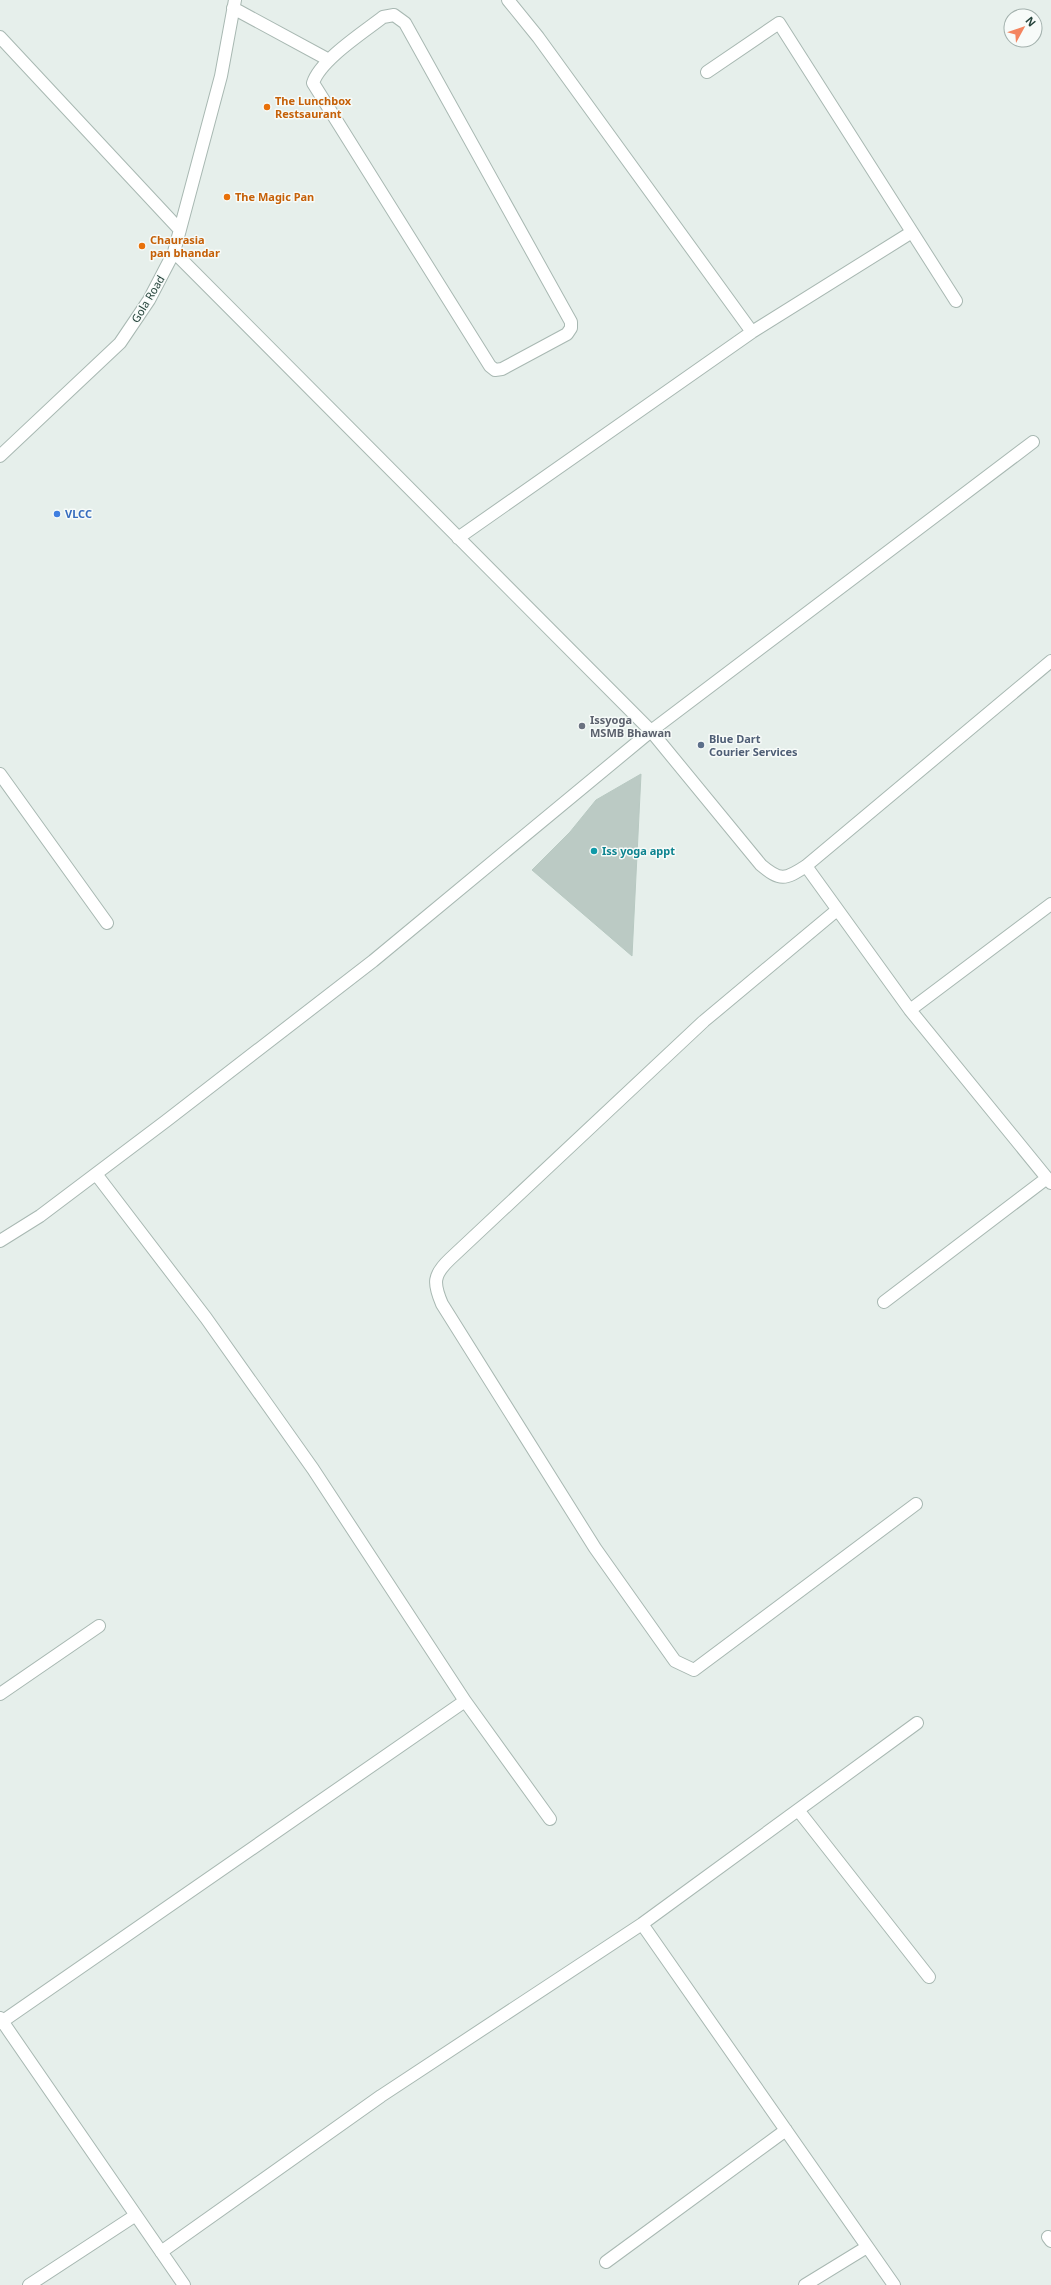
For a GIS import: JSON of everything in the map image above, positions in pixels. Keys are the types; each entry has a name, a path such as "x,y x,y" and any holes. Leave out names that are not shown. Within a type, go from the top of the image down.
{"street":[{"path":"508,0 538,37 752,332"},
{"path":"234,4 329,60"},
{"name":"Gola Road","path":"0,456 120,343 149,300 174,252 221,76 234,4"},
{"path":"394,15 405,23 572,322 571,328 567,334 502,369 495,370 490,366 315,89 313,83 314,78 329,60 383,17 394,15"},
{"path":"707,72 779,23 956,301"},
{"path":"0,36 180,230"},
{"path":"458,538 752,332 912,232"},
{"path":"174,252 651,732 761,865 772,875 782,878 793,875 806,866 1051,661"},
{"path":"0,1242 40,1216 96,1174 372,961 651,732 1033,442"},
{"path":"0,774 107,923"},
{"path":"806,866 910,1010 1049,1180 884,1302"},
{"path":"910,1010 1051,904"},
{"path":"837,910 704,1021 450,1259 440,1269 436,1278 436,1290 442,1304 595,1548 675,1661 694,1670 916,1504"},
{"path":"96,1174 206,1318 313,1469 465,1702 550,1819"},
{"path":"0,1694 99,1626"},
{"path":"184,2285 1,2021 465,1702"},
{"path":"161,2252 381,2096 642,1924 917,1723"},
{"path":"798,1810 929,1977"},
{"path":"642,1924 894,2285"},
{"path":"606,2262 786,2130"},
{"path":"30,2285 136,2215"},
{"path":"804,2285 867,2247"}],"building":[{"name":"Iss yoga appt","path":"641,774 632,956 532,870 570,832 596,800"}],"place":[{"name":"The Lunchbox Restsaurant","path":"267,107"},
{"name":"The Magic Pan","path":"227,197"},
{"name":"Chaurasia pan bhandar","path":"142,246"},
{"name":"VLCC","path":"57,514"},
{"name":"Issyoga MSMB Bhawan","path":"582,726"},
{"name":"Blue Dart Courier Services","path":"701,745"},
{"name":"Iss yoga appt","path":"594,851"}]}
